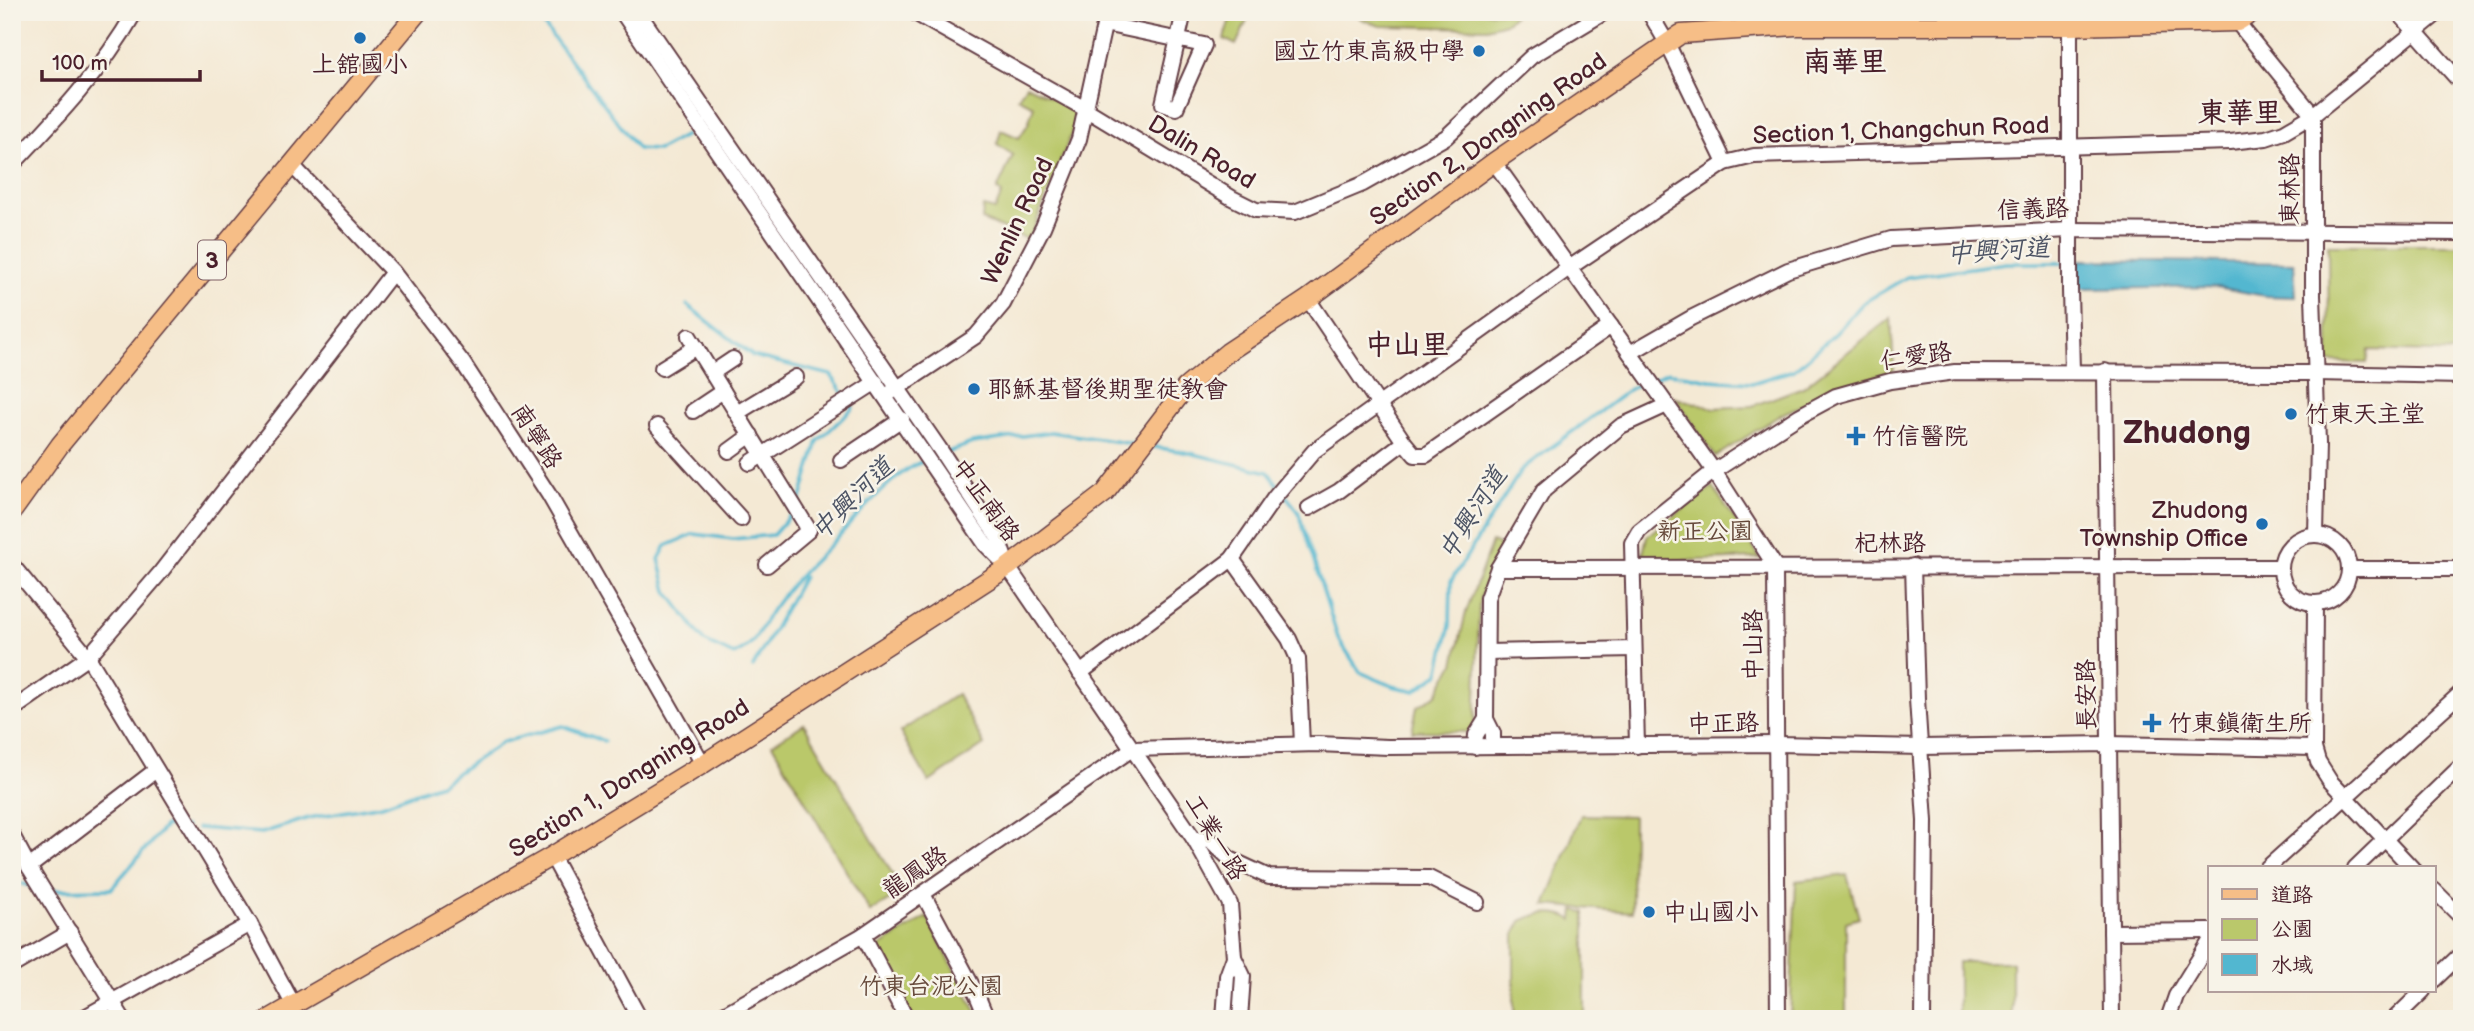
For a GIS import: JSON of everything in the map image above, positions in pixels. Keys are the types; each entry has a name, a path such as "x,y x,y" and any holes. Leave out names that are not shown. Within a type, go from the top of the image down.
{"main road":[{"name":"3","path":"12,512 60,445 418,12"},
{"name":"Section 2, Dongning Road","path":"1008,566 1105,493 1186,387 1220,358 1308,299 1494,162 1681,34 1795,26 2245,17"},
{"name":"Section 1, Dongning Road","path":"268,1019 552,856 703,764 1008,566"}],"street":[{"path":"12,164 76,96 135,12"},
{"name":"中正南路","path":"622,12 876,382 892,392 902,419 936,457"},
{"name":"中正南路","path":"638,12 936,457 998,538 1008,566 1080,673"},
{"name":"Dalin Road","path":"913,12 1087,110 1256,210 1277,213 1295,212 1363,184 1446,137 1532,56 1605,12"},
{"path":"1106,18 1178,39 1204,45 1176,108 1163,104 1178,39 1184,12"},
{"path":"1649,12 1667,43 1725,163"},
{"path":"2399,12 2462,84"},
{"name":"Section 1, Changchun Road","path":"1080,673 1232,559 1275,497 1314,451 1569,268 1725,163 1754,156 2230,142 2266,138 2284,132 2313,115 2439,12"},
{"path":"2245,17 2313,115"},
{"name":"Wenlin Road","path":"892,392 976,336 1003,304 1029,258 1053,206 1079,139 1106,18"},
{"path":"2072,19 2072,371"},
{"name":"東林路","path":"2313,115 2316,373"},
{"path":"1494,162 1714,471 1775,566"},
{"name":"南寧路","path":"290,164 393,272 463,363 549,495 703,764"},
{"name":"信義路","path":"1630,353 1691,318 1788,271 1891,239 2070,230 2462,233"},
{"path":"12,710 88,657 160,573 393,272"},
{"path":"1308,299 1415,455 1426,455 1611,326"},
{"path":"662,368 693,342 809,530 767,565"},
{"path":"712,373 733,359"},
{"name":"仁愛路","path":"1637,746 1632,543 1639,531 1714,471 1800,415 1836,396 1890,381 1955,372 2105,371 2462,376"},
{"name":"長安路","path":"2105,371 2112,1019"},
{"path":"2316,373 2316,535"},
{"path":"737,413 796,377"},
{"path":"750,463 876,382"},
{"path":"693,411 723,391"},
{"path":"1493,746 1493,733 1486,719 1486,598 1498,568 1544,490 1621,426 1667,405"},
{"path":"841,460 902,419"},
{"path":"657,426 741,519"},
{"path":"729,451 751,435"},
{"path":"1309,508 1339,491 1404,442"},
{"path":"2316,535 2336,542 2348,559 2349,569 2342,589 2325,601 2315,603 2304,601 2287,588 2281,567 2289,547 2306,536 2316,535"},
{"path":"1232,559 1289,639 1297,659 1302,744"},
{"path":"12,565 88,657 250,924 293,1004"},
{"name":"中山路","path":"1775,566 1778,1019"},
{"path":"1913,566 1926,874 1923,1019"},
{"name":"杞林路","path":"1498,568 2281,567"},
{"path":"2349,569 2462,569"},
{"path":"2315,603 2314,748 2318,762 2330,781 2410,866"},
{"path":"1487,652 1633,649"},
{"name":"工業一路","path":"1080,673 1194,839 1230,904 1234,957 1227,976 1224,1019"},
{"path":"2269,866 2462,692"},
{"path":"1475,747 1476,735 1486,719"},
{"name":"中正路","path":"1132,749 1302,744 1475,747 1777,744 1922,747 2109,744 2314,748"},
{"name":"龍鳳路","path":"715,1019 863,935 1132,749"},
{"path":"2357,866 2462,765"},
{"path":"29,867 156,770"},
{"path":"12,835 123,1019"},
{"path":"1194,839 1210,840 1230,859 1269,877 1429,878 1478,902"},
{"path":"552,856 640,1019"},
{"path":"2436,892 2462,918"},
{"path":"923,894 987,1019"},
{"path":"81,1019 250,924"},
{"path":"2111,932 2208,931"},
{"path":"12,966 70,932"},
{"path":"863,935 907,1019"},
{"path":"2168,1019 2176,996 2208,944"},
{"path":"2436,978 2462,953"},
{"name":"工業一路","path":"1234,957 1243,976 1240,1019"},
{"path":"2394,1019 2422,992"}],"green space":[{"path":"1232,12 1251,12 1236,45 1224,39"},
{"path":"1355,12 1518,12 1505,23 1487,28 1380,26 1361,19"},
{"path":"1026,85 1080,112 1029,240 982,220 983,207 995,210 1002,193 997,190 1013,155 997,144 1001,130 1019,138 1028,124 1034,106 1018,98"},
{"path":"2328,245 2462,245 2462,353 2369,350 2367,363 2329,362"},
{"path":"1891,318 1894,370 1835,390 1782,414 1715,457 1676,398 1714,408 1752,406 1803,387"},
{"name":"新正公園","path":"1713,487 1760,558 1641,562 1647,536"},
{"path":"1492,542 1501,546 1479,602 1475,732 1412,731 1417,707 1437,694 1454,664 1466,612"},
{"path":"957,694 984,745 929,782 900,732"},
{"name":"竹東台泥公園","path":"804,724 903,892 870,912 772,744"},
{"path":"1581,815 1633,816 1632,912 1545,905"},
{"path":"1847,875 1859,918 1846,922 1846,1019 1790,1019 1796,881"},
{"path":"1574,910 1585,912 1585,1019 1514,1019 1514,935 1521,921 1547,913 1561,914 1573,920"},
{"name":"竹東台泥公園","path":"927,917 980,1019 912,1019 898,985 877,948"},
{"path":"1958,962 2012,962 2012,1019 1958,1019"}],"water":[{"path":"2078,260 2294,263 2296,297 2265,296 2217,287 2080,289"}],"waterway":[{"path":"534,12 638,149 658,150 686,135"},
{"name":"中興河道","path":"1653,379 1668,372 1710,380 1752,383 1794,370 1835,334 1863,303 1907,277 2006,263 2065,263"},
{"path":"687,305 753,356 831,375 845,396"},
{"name":"中興河道","path":"1283,492 1298,511 1338,638 1360,672 1392,686 1415,691 1439,673 1450,625 1451,581 1522,469 1630,389 1646,382"},
{"path":"799,505 818,441 853,408 849,402"},
{"name":"中興河道","path":"946,453 972,443 1051,432 1134,444"},
{"name":"中興河道","path":"1149,446 1268,472 1279,486"},
{"path":"794,511 773,535 733,539 694,534 666,546 659,559 667,591 704,641 734,655 743,650 758,634 774,607 803,572 876,496 899,475 922,462"},
{"path":"753,667 803,577"},
{"path":"197,828 262,833 309,818 382,805 440,784 503,742 563,726 604,741"},
{"path":"53,890 111,889 165,826 186,827"},
{"path":"23,884 32,886"}],"place":[{"name":"上舘國小","path":"360,38"},
{"name":"國立竹東高級中學","path":"1479,51"},
{"name":"耶穌基督後期聖徒教會","path":"974,389"},
{"name":"竹東天主堂","path":"2291,414"},
{"name":"竹信醫院","path":"1856,436"},
{"name":"Zhudong Township Office","path":"2262,524"},
{"name":"竹東鎮衛生所","path":"2152,723"},
{"name":"中山國小","path":"1649,912"}],"district":[{"name":"南華里","path":"1845,61"},
{"name":"東華里","path":"2240,112"},
{"name":"中山里","path":"1407,344"},
{"name":"Zhudong","path":"2187,432"}]}
